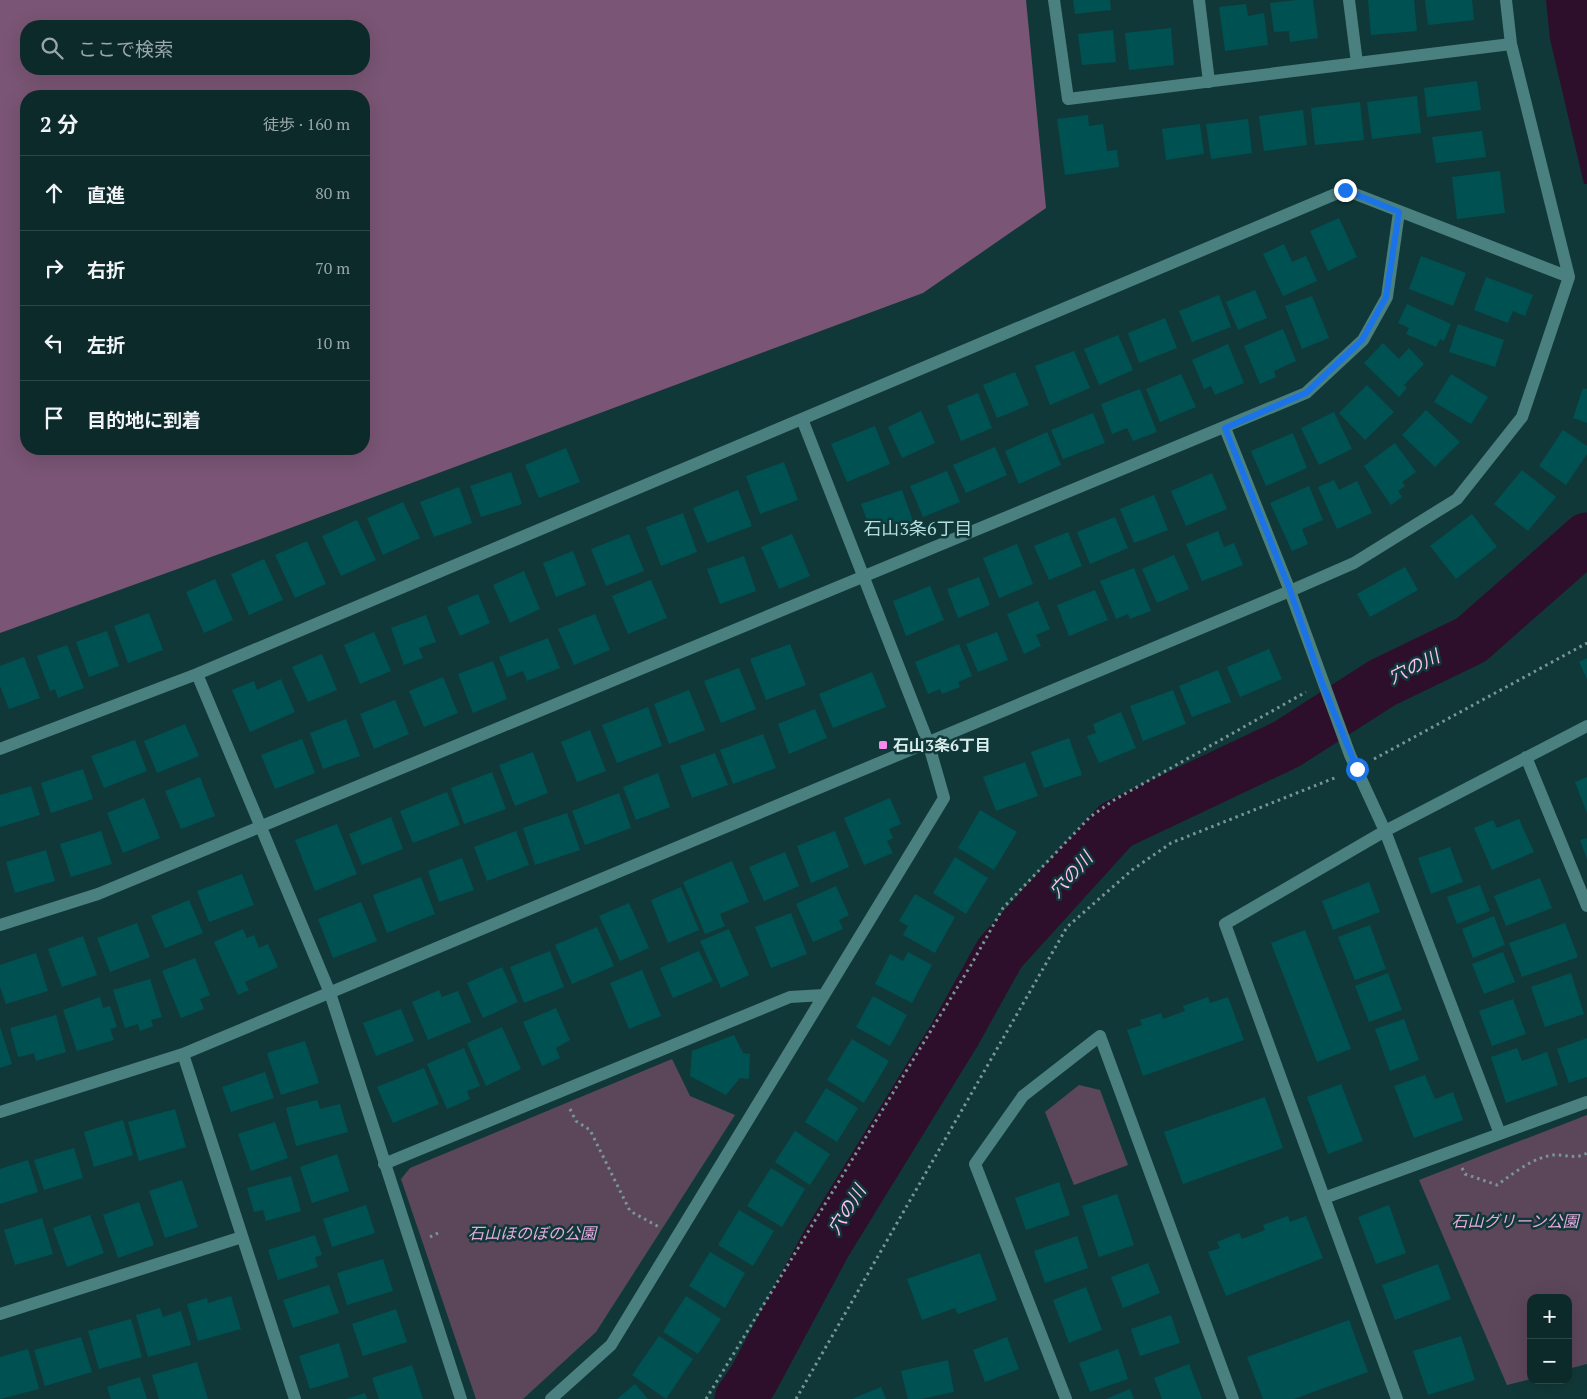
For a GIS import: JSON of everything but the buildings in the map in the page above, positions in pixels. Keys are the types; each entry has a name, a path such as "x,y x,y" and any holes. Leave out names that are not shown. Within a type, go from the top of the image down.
{"street":[{"path":"1054,0 1068,99 1512,44"},
{"path":"1199,0 1209,82"},
{"path":"1349,0 1357,63"},
{"path":"0,1112 184,1054 1290,590 1354,563 1457,500 1522,417 1569,277 1512,44 1506,0"},
{"path":"0,749 197,674 1345,190 1569,277"},
{"path":"0,925 98,894 1306,393 1362,340 1386,297 1399,212"},
{"path":"551,1399 611,1345 944,798 928,742 802,419"},
{"path":"1225,428 1290,590 1322,683 1350,755 1385,831 1500,1134"},
{"path":"197,674 262,826 330,993 461,1399"},
{"path":"1397,1399 1226,924 1385,831 1587,726"},
{"path":"1526,757 1587,906"},
{"path":"384,1164 790,997 824,996"},
{"path":"1066,1399 975,1164 1023,1096 1100,1036 1233,1399"},
{"path":"184,1054 295,1399"},
{"path":"1324,1198 1587,1102"},
{"path":"0,1314 242,1237"}],"path":[{"path":"796,1399 1067,927 1132,870 1171,843 1357,769 1587,643"},
{"path":"706,1399 966,974 1004,908 1090,817 1114,800 1322,683"},
{"path":"562,1091 576,1121 590,1130 630,1211 650,1221"},
{"path":"1452,1151 1465,1174 1497,1185 1530,1163 1552,1156 1581,1157 1587,1153"}],"green space":[{"name":"石山ほのぼの公園","path":"672,1059 690,1096 735,1115 596,1332 523,1399 476,1399 401,1179 410,1168"},
{"path":"1079,1085 1100,1090 1128,1165 1074,1185 1045,1112"},
{"name":"石山グリーン公園","path":"1587,1115 1587,1364 1572,1368 1572,1294 1527,1294 1527,1380 1507,1385 1419,1180"}],"shaded area":[{"path":"0,0 1026,0 1046,208 923,293 258,540 0,633"},
{"path":"1546,0 1587,0 1587,184 1584,184 1550,39"}],"waterway":[{"name":"穴の川","path":"740,1399 753,1380 826,1244 955,1034 1000,953 1116,825 1287,744 1382,683 1471,640 1587,538"}],"place":[{"name":"石山3条6丁目","path":"883,745"}],"district":[{"name":"石山3条6丁目","path":"918,529"}],"route":[{"path":"1345,190 1399,212 1386,297 1362,340 1332,371 1306,393 1225,428 1290,590 1322,683 1357,769"}]}
